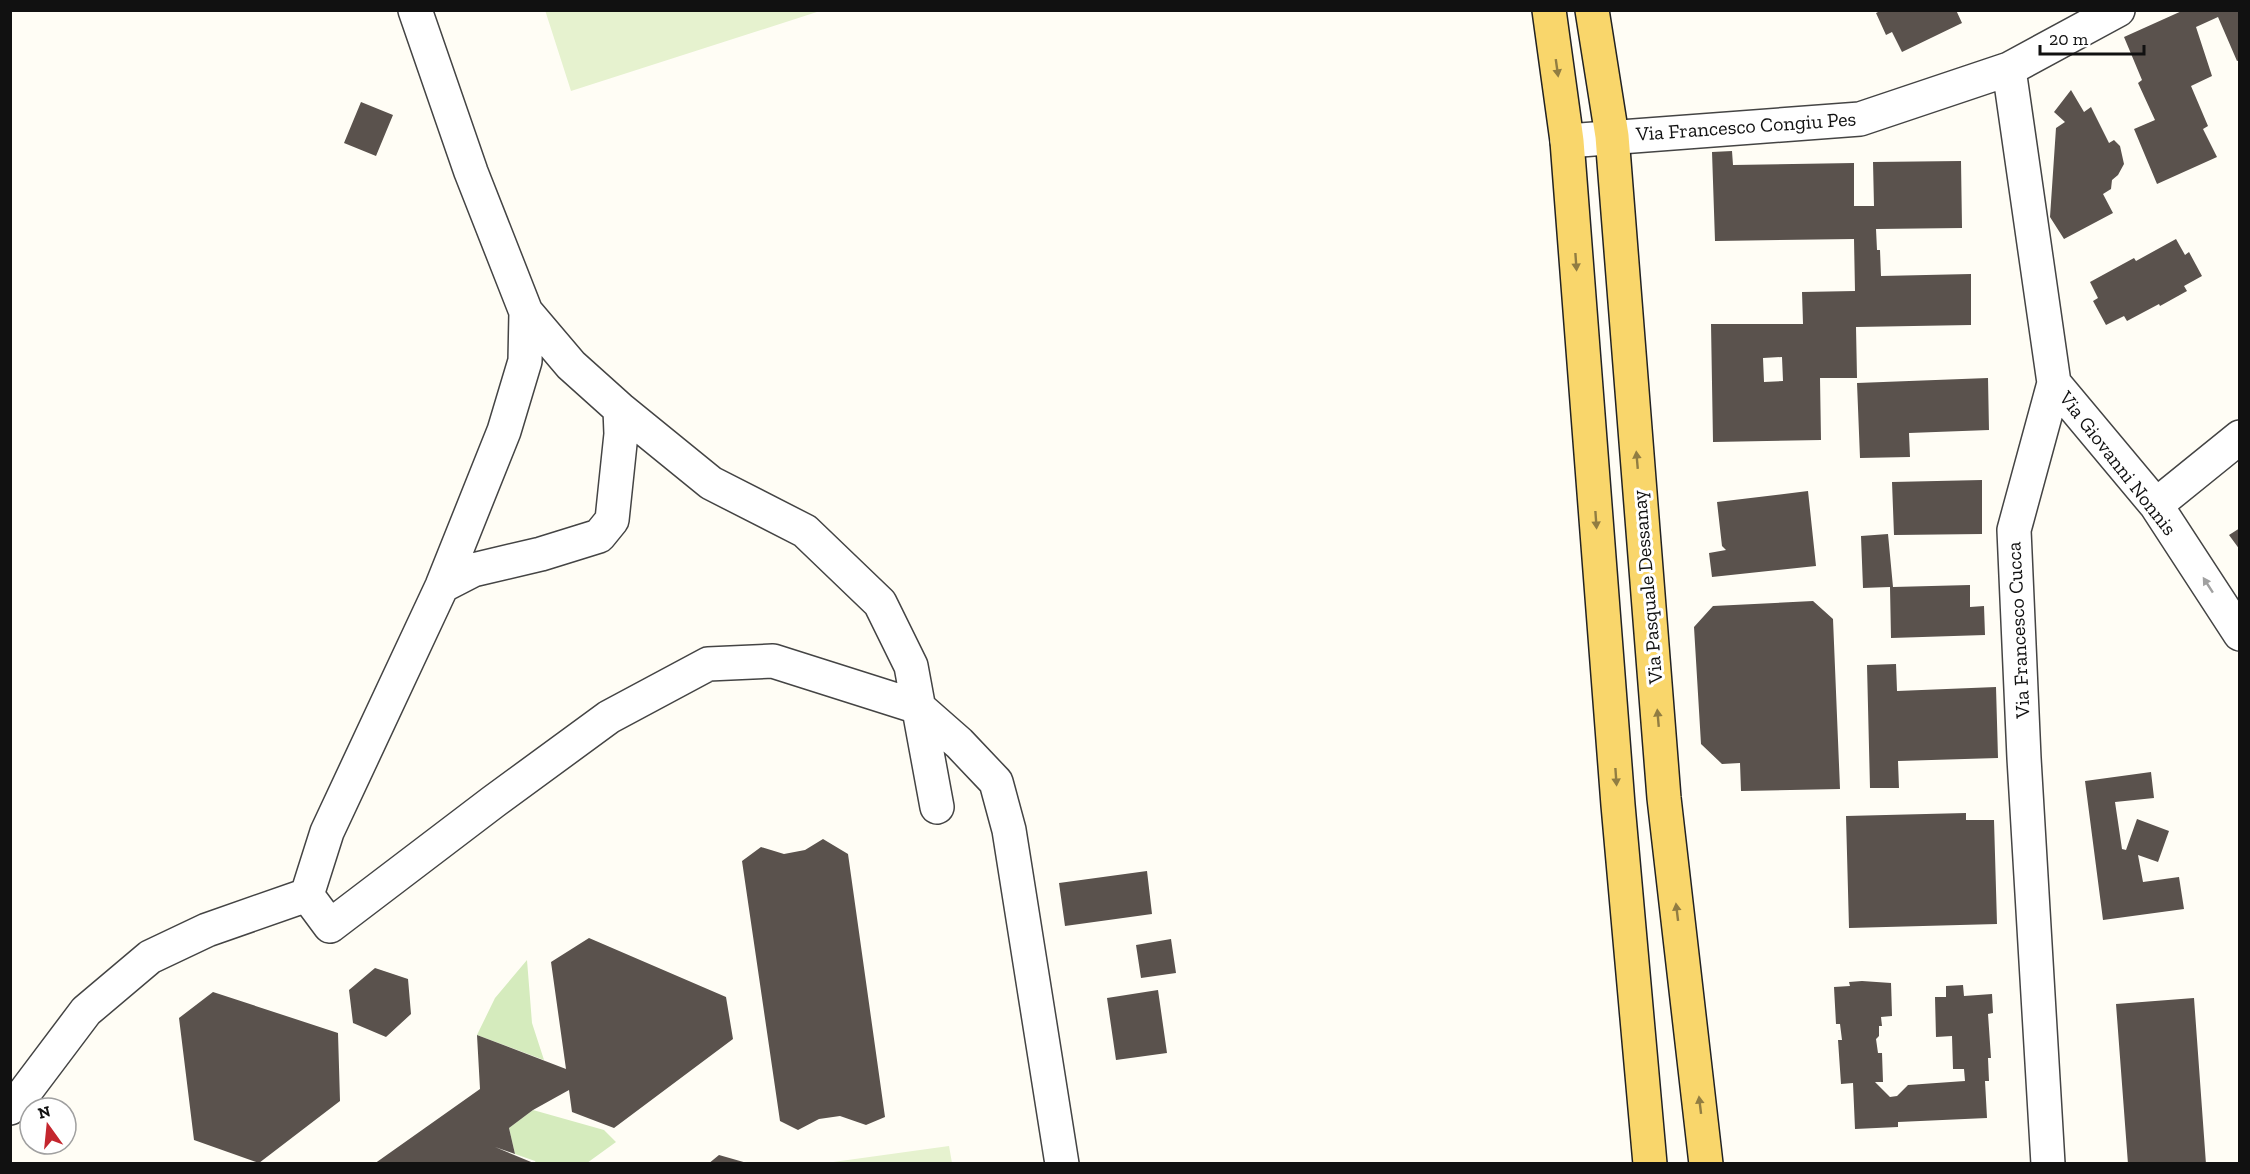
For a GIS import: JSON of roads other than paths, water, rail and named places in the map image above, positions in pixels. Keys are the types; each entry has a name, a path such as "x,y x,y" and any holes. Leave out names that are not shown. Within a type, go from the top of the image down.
{"main road":[{"path":"1549,10 1567,141 1616,782 1650,1164"},
{"name":"Via Pasquale Dessanay","path":"1592,10 1612,136 1664,798 1706,1164"}],"street":[{"path":"415,10 471,172 526,312 571,364 620,409 711,483 805,531 880,603 911,666 937,807"},
{"name":"Via Francesco Congiu Pes","path":"1567,141 1860,119 2008,69 2118,10"},
{"name":"Via Francesco Cucca","path":"2008,69 2054,383 2014,530 2025,770 2048,1164"},
{"path":"307,895 327,832 442,586 504,431 525,361 526,312"},
{"name":"Via Giovanni Nonnis","path":"2054,383 2156,505 2240,634"},
{"path":"442,586 473,570 542,554 599,536 612,520 621,434 620,409"},
{"path":"2156,505 2240,437"},
{"path":"307,895 330,926 609,717 708,664 773,661 918,707 959,743 996,782 1009,830 1062,1164"},
{"path":"10,1108 19,1100 86,1011 150,957 207,930 307,895"}]}
